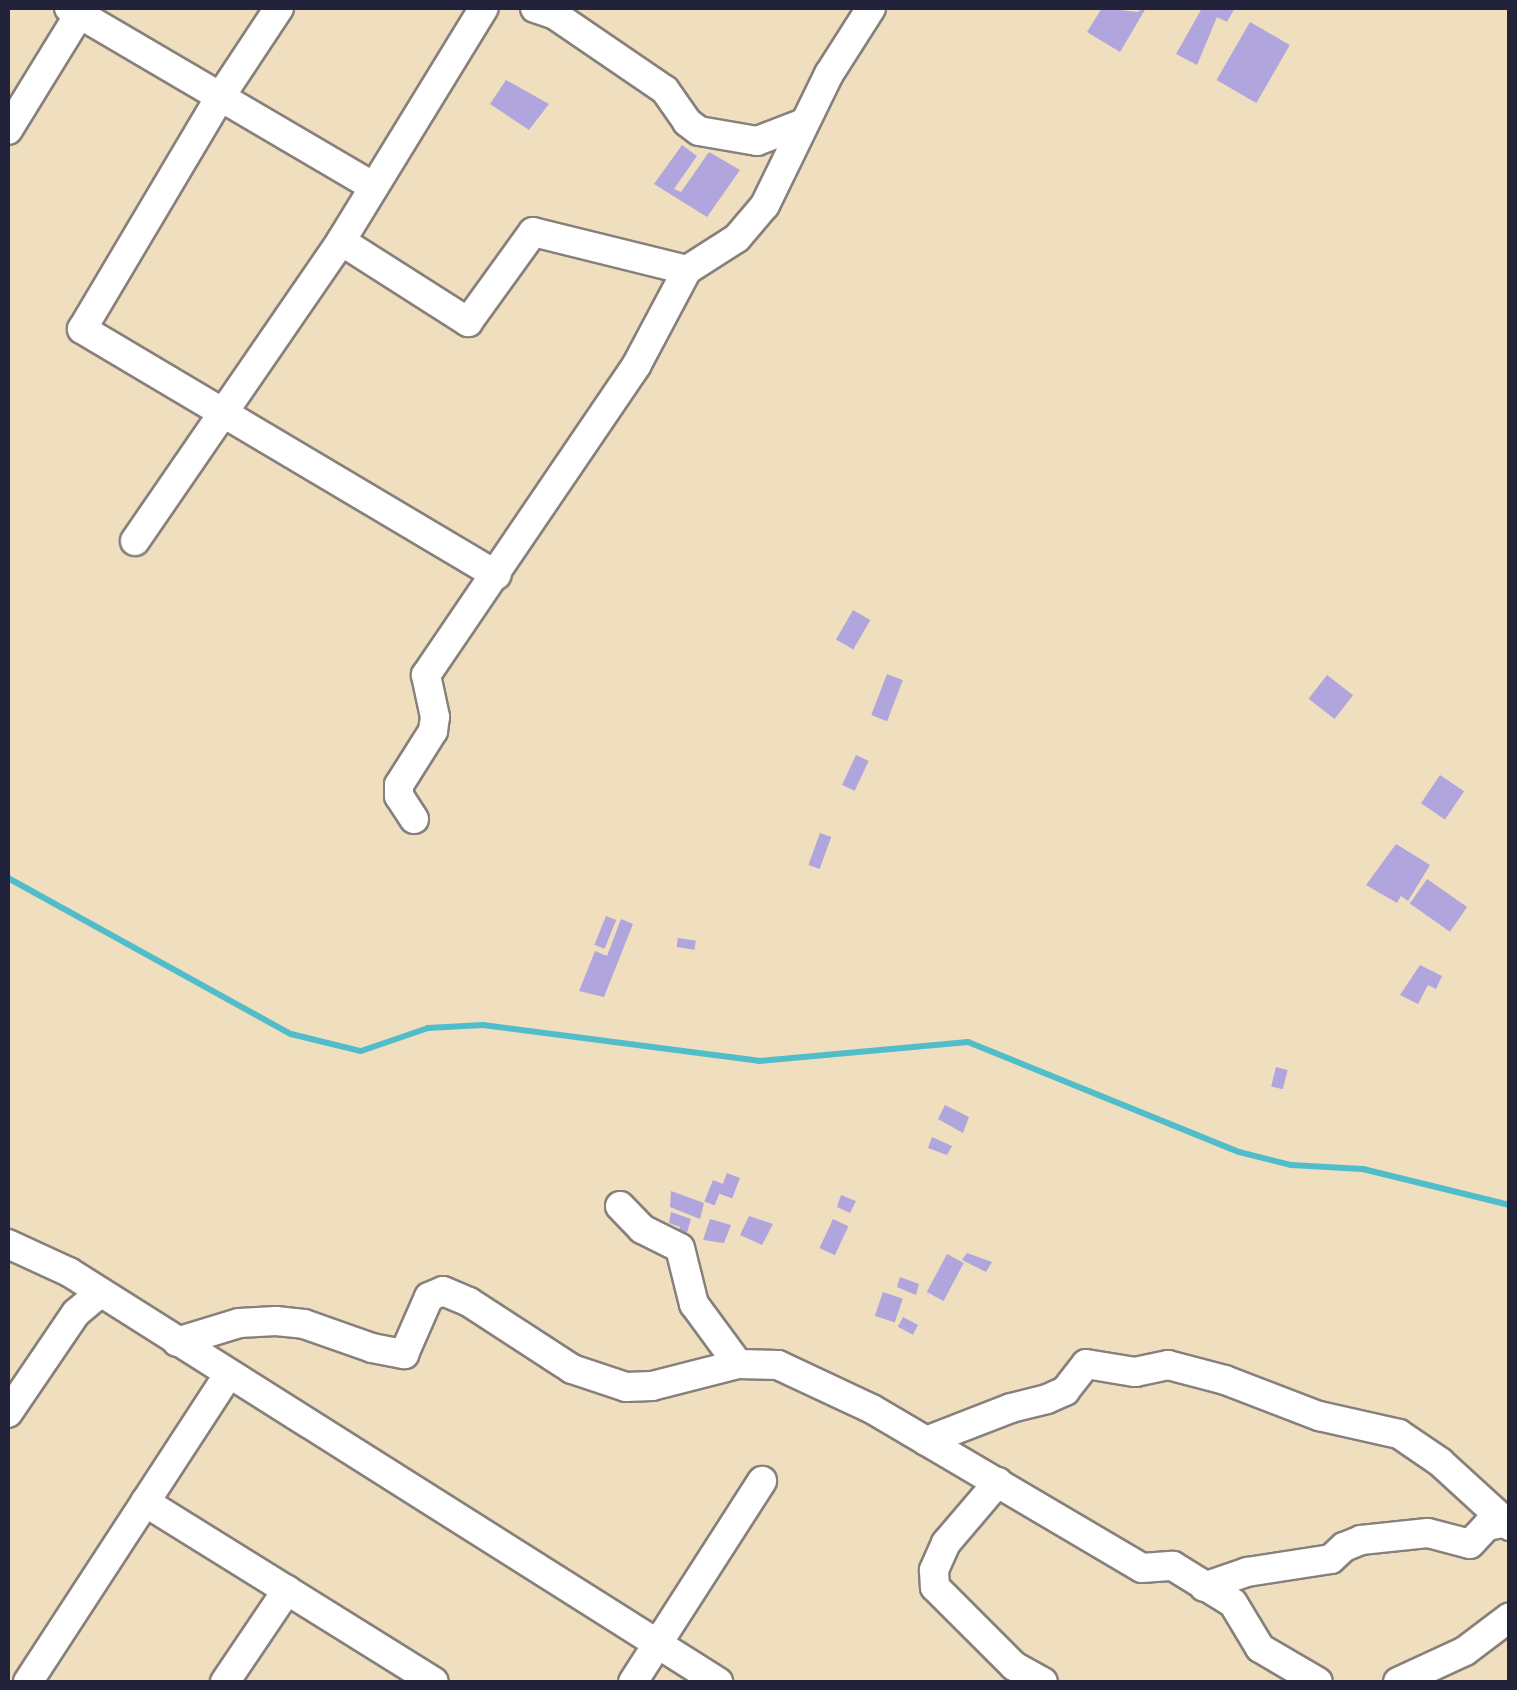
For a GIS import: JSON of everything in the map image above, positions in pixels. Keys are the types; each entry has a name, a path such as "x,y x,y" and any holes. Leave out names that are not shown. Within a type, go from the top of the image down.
{"street":[{"path":"279,8 220,97 82,328 220,414 496,574"},
{"path":"134,541 341,242 484,8"},
{"path":"535,8 556,15 664,90 686,122 699,131 757,141 804,123"},
{"path":"414,819 399,796 398,785 435,724 426,674 636,366 687,270 736,238 765,205 804,123 870,8"},
{"path":"8,130 78,10 372,186"},
{"path":"341,242 468,322 534,232 687,270"},
{"path":"620,1206 642,1229 680,1248 694,1304 738,1364"},
{"path":"8,1244 69,1272 718,1682"},
{"path":"177,1342 239,1323 276,1321 304,1324 372,1348 404,1354 429,1297 443,1291 469,1302 572,1369 603,1382 626,1387 652,1386 738,1364 767,1363 800,1372 998,1482 1142,1568 1174,1566 1234,1604 1260,1648 1318,1682"},
{"path":"8,1413 76,1313 100,1293"},
{"path":"926,1442 1011,1408 1048,1399 1064,1391 1086,1364 1135,1372 1168,1364 1225,1380 1319,1416 1399,1434 1440,1462 1506,1524"},
{"path":"28,1682 228,1374"},
{"path":"633,1682 762,1481"},
{"path":"998,1482 946,1543 934,1570 935,1587 942,1599 1014,1666 1043,1682"},
{"path":"146,1502 421,1679"},
{"path":"1204,1587 1261,1570 1326,1561 1361,1540 1428,1533 1470,1544 1488,1526 1506,1524"},
{"path":"224,1682 287,1590"},
{"path":"1398,1682 1465,1651 1510,1617"}],"building":[{"path":"1102,8 1137,12 1146,8 1120,52 1087,32"},
{"path":"1202,8 1235,8 1227,22 1217,17 1197,65 1176,54"},
{"path":"1250,22 1290,45 1256,103 1216,80"},
{"path":"506,80 549,104 529,130 490,104"},
{"path":"682,145 697,156 674,189 681,192 709,152 740,170 707,217 654,184"},
{"path":"853,610 870,620 853,649 836,639"},
{"path":"887,674 903,680 887,721 871,715"},
{"path":"1327,675 1353,695 1335,719 1309,699"},
{"path":"856,755 869,761 855,791 842,785"},
{"path":"1440,775 1464,791 1445,819 1421,803"},
{"path":"820,833 831,837 820,869 808,865"},
{"path":"1396,844 1430,865 1408,901 1401,896 1397,903 1366,885"},
{"path":"1427,879 1467,907 1450,932 1410,904"},
{"path":"606,916 616,920 605,949 594,945"},
{"path":"621,919 633,924 604,997 579,991 595,951 607,956"},
{"path":"678,938 696,941 694,950 677,947"},
{"path":"1420,965 1442,976 1436,989 1428,985 1418,1004 1400,995"},
{"path":"1276,1067 1288,1070 1283,1089 1271,1086"},
{"path":"945,1105 969,1117 963,1133 938,1119"},
{"path":"932,1137 952,1146 947,1155 928,1148"},
{"path":"727,1173 740,1178 732,1199 719,1194"},
{"path":"713,1180 723,1184 715,1205 704,1201"},
{"path":"671,1191 704,1203 700,1219 670,1207"},
{"path":"841,1195 856,1201 850,1213 837,1207"},
{"path":"671,1212 691,1219 684,1243 676,1239 680,1227 669,1223"},
{"path":"749,1216 773,1224 762,1245 740,1235"},
{"path":"710,1219 731,1225 724,1243 703,1240"},
{"path":"833,1219 848,1226 835,1255 819,1248"},
{"path":"967,1253 992,1262 986,1272 962,1260"},
{"path":"947,1254 964,1263 944,1301 927,1292"},
{"path":"900,1277 919,1284 916,1295 897,1287"},
{"path":"883,1292 903,1299 895,1322 875,1316"},
{"path":"903,1317 918,1325 913,1335 898,1327"}],"waterway":[{"path":"8,878 291,1034 361,1051 428,1028 483,1025 759,1061 968,1042 1239,1152 1291,1165 1363,1169 1510,1205"}]}
